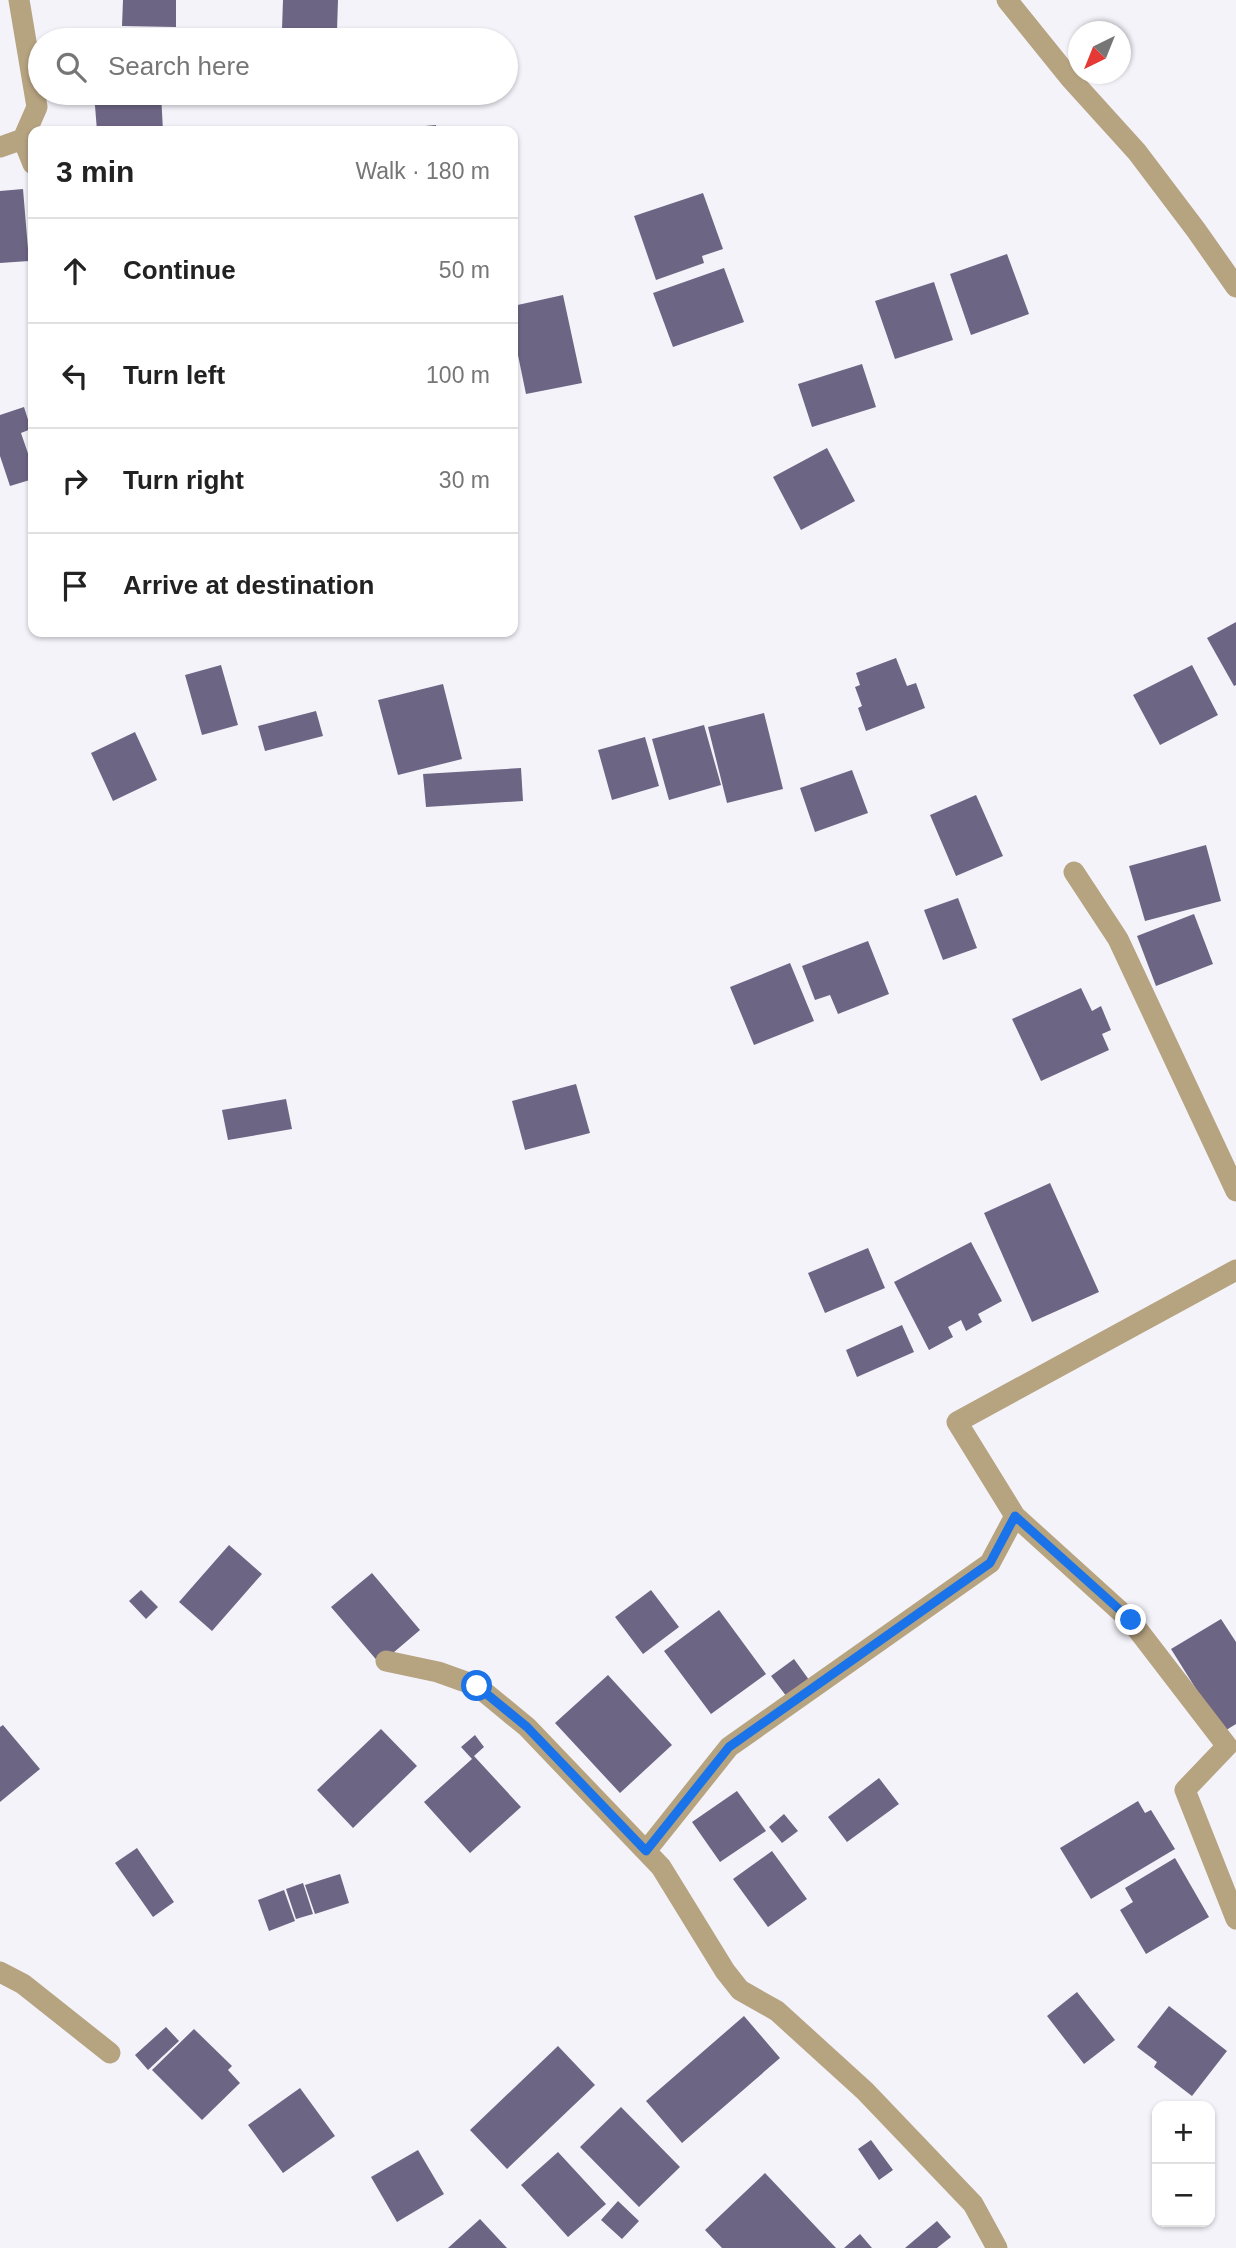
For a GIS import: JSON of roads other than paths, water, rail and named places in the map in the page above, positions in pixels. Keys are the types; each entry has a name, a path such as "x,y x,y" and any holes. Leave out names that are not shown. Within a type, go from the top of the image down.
{"street":[{"path":"19,0 28,54"},
{"path":"1007,0 1070,78 1137,152 1236,287"},
{"path":"29,126 37,105"},
{"path":"28,128 23,139 28,152"},
{"path":"0,147 23,139"},
{"path":"1074,872 1118,939 1236,1191"},
{"path":"1236,1269 957,1422 1015,1516 1131,1620 1231,1742 1185,1790 1236,1919"},
{"path":"646,1851 729,1747 990,1563 1015,1516"},
{"path":"386,1661 438,1672 477,1686 527,1727 661,1867 724,1971 740,1990 777,2011 865,2091 973,2204 998,2248"},
{"path":"0,1972 23,1984 110,2053"}]}
